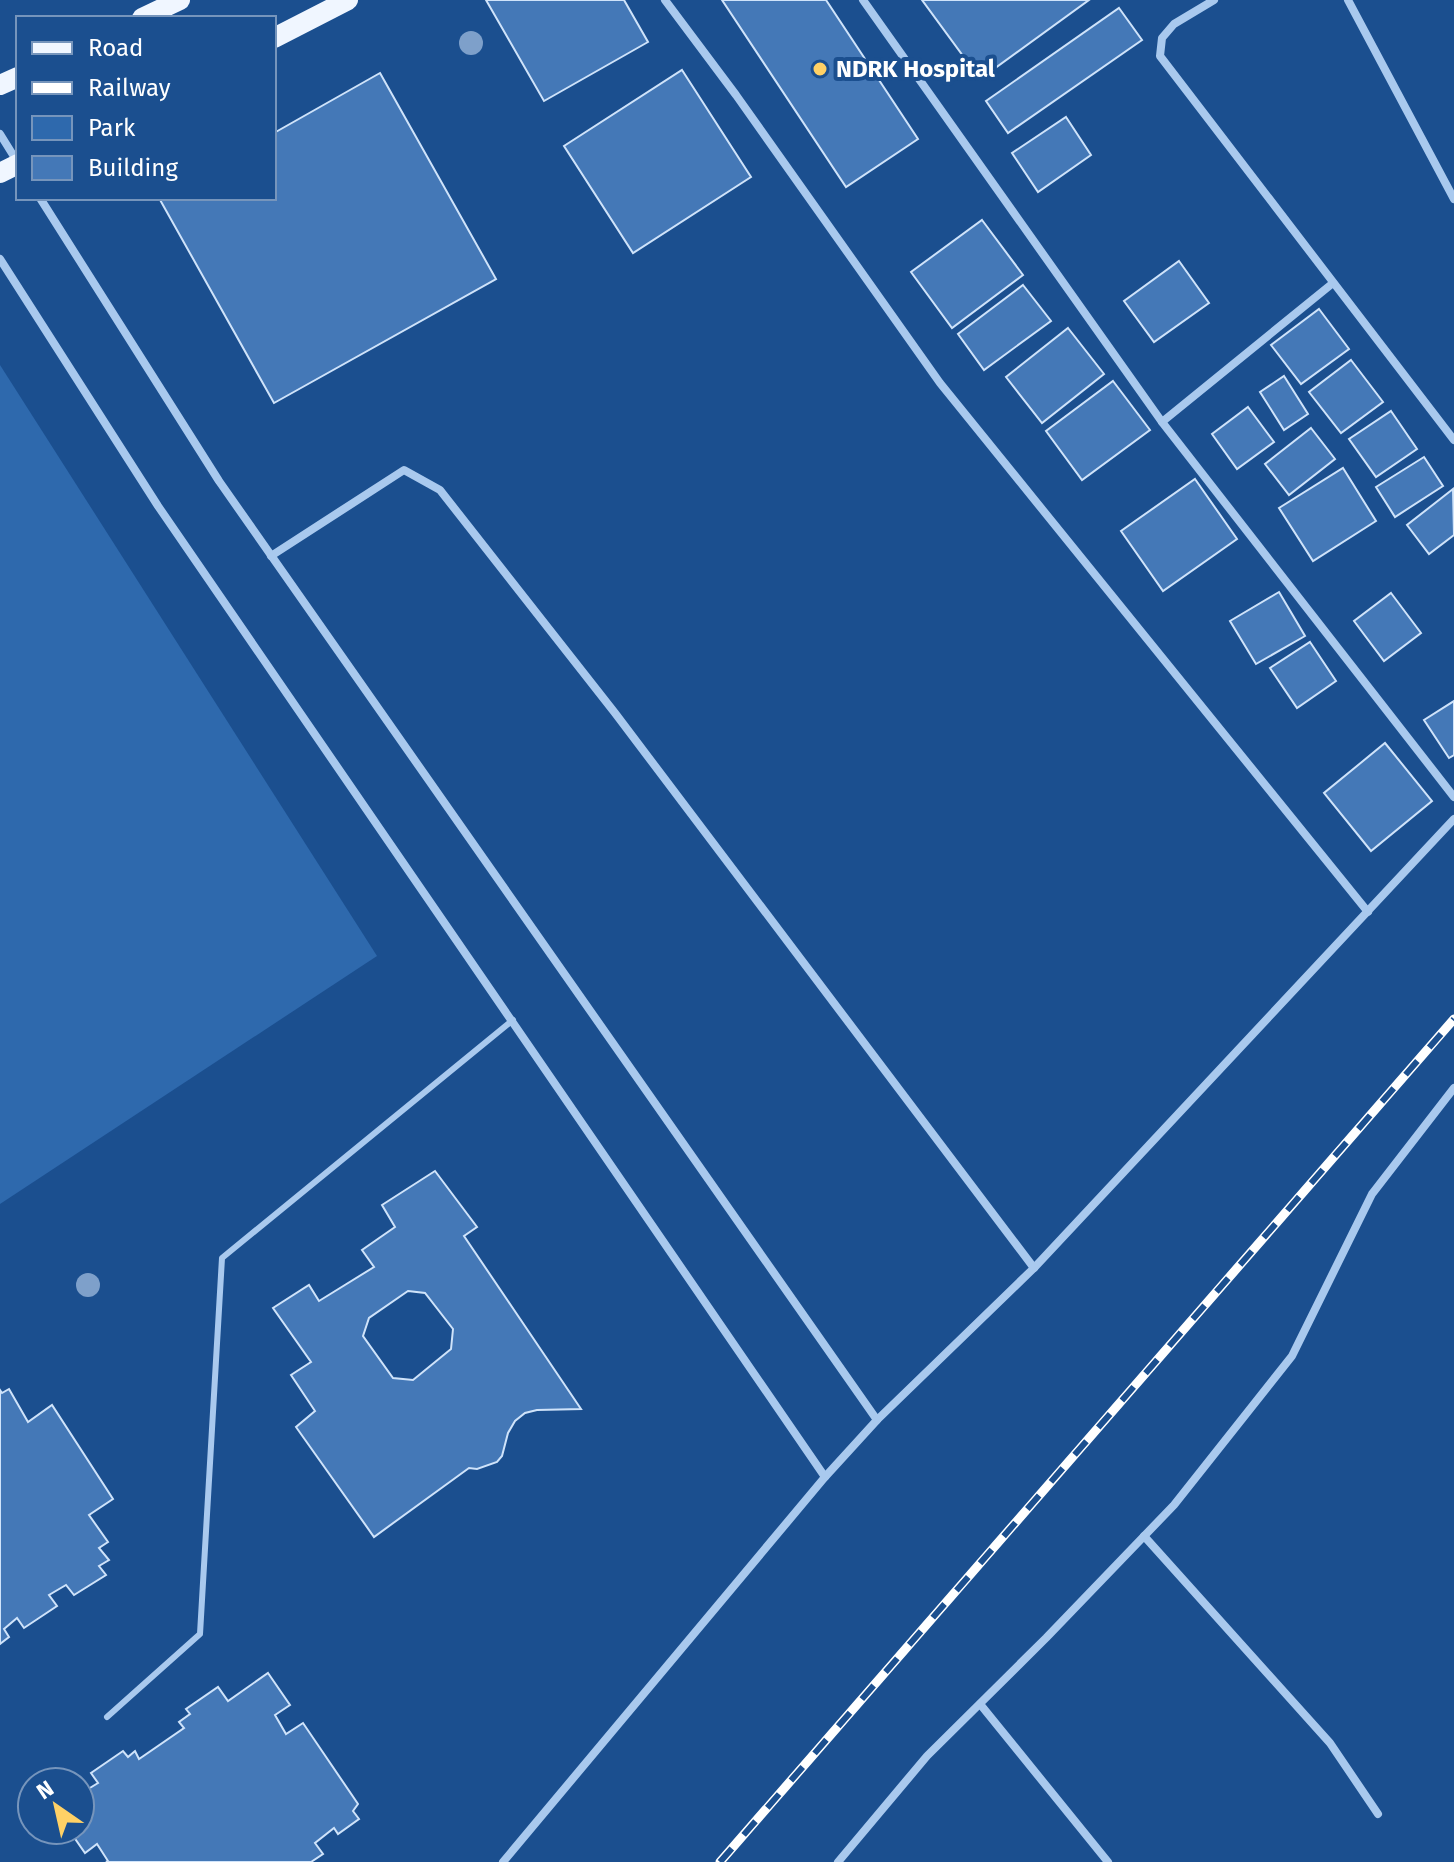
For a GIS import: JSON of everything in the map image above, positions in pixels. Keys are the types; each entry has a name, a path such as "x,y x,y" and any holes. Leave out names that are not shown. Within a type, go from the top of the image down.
{"main road":[{"path":"146,16 180,0"},
{"path":"276,37 348,0"}],"street":[{"path":"665,0 940,383 1368,912"},
{"path":"863,0 1162,422 1454,797"},
{"path":"1214,0 1174,24 1162,38 1160,56 1454,440"},
{"path":"1348,0 1454,199"},
{"path":"0,134 16,160"},
{"path":"41,200 219,481 877,1420"},
{"path":"0,259 158,506 825,1477"},
{"path":"1162,422 1333,283"},
{"path":"271,556 404,470 440,490 615,713 1034,1268"},
{"path":"503,1862 825,1477 877,1420 1034,1268 1454,819"},
{"path":"838,1862 927,1756 1174,1505 1292,1356 1372,1194 1454,1088"},
{"path":"1144,1536 1330,1743 1378,1814"},
{"path":"980,1704 1108,1862"}],"lane":[{"path":"107,1717 200,1634 222,1258 513,1020"}],"green space":[{"path":"0,365 377,956 0,1204"}],"building":[{"path":"486,0 624,0 648,42 544,101"},
{"name":"NDRK Hospital","path":"722,0 826,0 918,139 846,187"},
{"path":"922,0 1089,0 980,79"},
{"path":"1119,8 1142,40 1008,133 986,101"},
{"path":"682,70 751,177 633,253 564,146"},
{"path":"380,73 496,279 274,403 160,200 276,200 276,132"},
{"path":"1066,117 1091,155 1038,192 1012,153"},
{"path":"982,220 1023,275 952,328 911,272"},
{"path":"1179,261 1209,303 1154,342 1124,301"},
{"path":"1023,285 1051,321 984,370 958,334"},
{"path":"1319,309 1349,349 1301,384 1271,345"},
{"path":"1068,328 1104,374 1042,423 1006,377"},
{"path":"1351,360 1383,402 1341,433 1309,392"},
{"path":"1284,376 1308,414 1284,430 1260,392"},
{"path":"1113,381 1150,430 1082,480 1046,431"},
{"path":"1248,407 1274,442 1237,469 1212,434"},
{"path":"1391,411 1417,449 1376,477 1349,439"},
{"path":"1311,428 1335,459 1289,495 1265,464"},
{"path":"1424,457 1443,486 1395,517 1376,487"},
{"path":"1343,468 1376,521 1313,561 1279,508"},
{"path":"1195,479 1237,539 1163,591 1121,531"},
{"path":"1453,489 1454,535 1429,554 1407,525"},
{"path":"1279,592 1305,636 1256,664 1230,621"},
{"path":"1391,593 1421,633 1384,661 1354,621"},
{"path":"1310,642 1336,681 1297,708 1270,668"},
{"path":"1454,701 1454,755 1449,758 1424,720"},
{"path":"1385,743 1432,801 1371,851 1324,793"},
{"path":"435,1171 477,1227 464,1236 581,1409 525,1413 515,1421 508,1433 502,1456 497,1462 477,1469 469,1468 374,1537 296,1427 315,1411 291,1375 311,1362 273,1308 309,1285 319,1301 374,1267 362,1250 395,1227 382,1205","holes":["408,1291 425,1293 453,1329 451,1349 413,1380 393,1378 363,1336 369,1318"]},
{"path":"9,1389 28,1422 52,1405 113,1499 89,1515 108,1542 99,1548 109,1560 99,1566 106,1575 74,1595 66,1585 49,1595 57,1606 24,1628 17,1618 4,1629 9,1637 0,1644 0,1390 2,1393"},
{"path":"268,1673 290,1705 275,1715 286,1734 303,1723 358,1804 353,1811 359,1819 338,1834 334,1828 315,1843 323,1854 311,1862 106,1862 96,1845 96,1770 123,1751 128,1757 135,1751 139,1759 184,1728 179,1722 190,1714 186,1709 218,1687 228,1701"},
{"path":"80,1846 94,1846 85,1853"}],"railway":[{"path":"720,1862 1454,1019"}],"place":[{"name":"NDRK Hospital","path":"820,69"}]}
